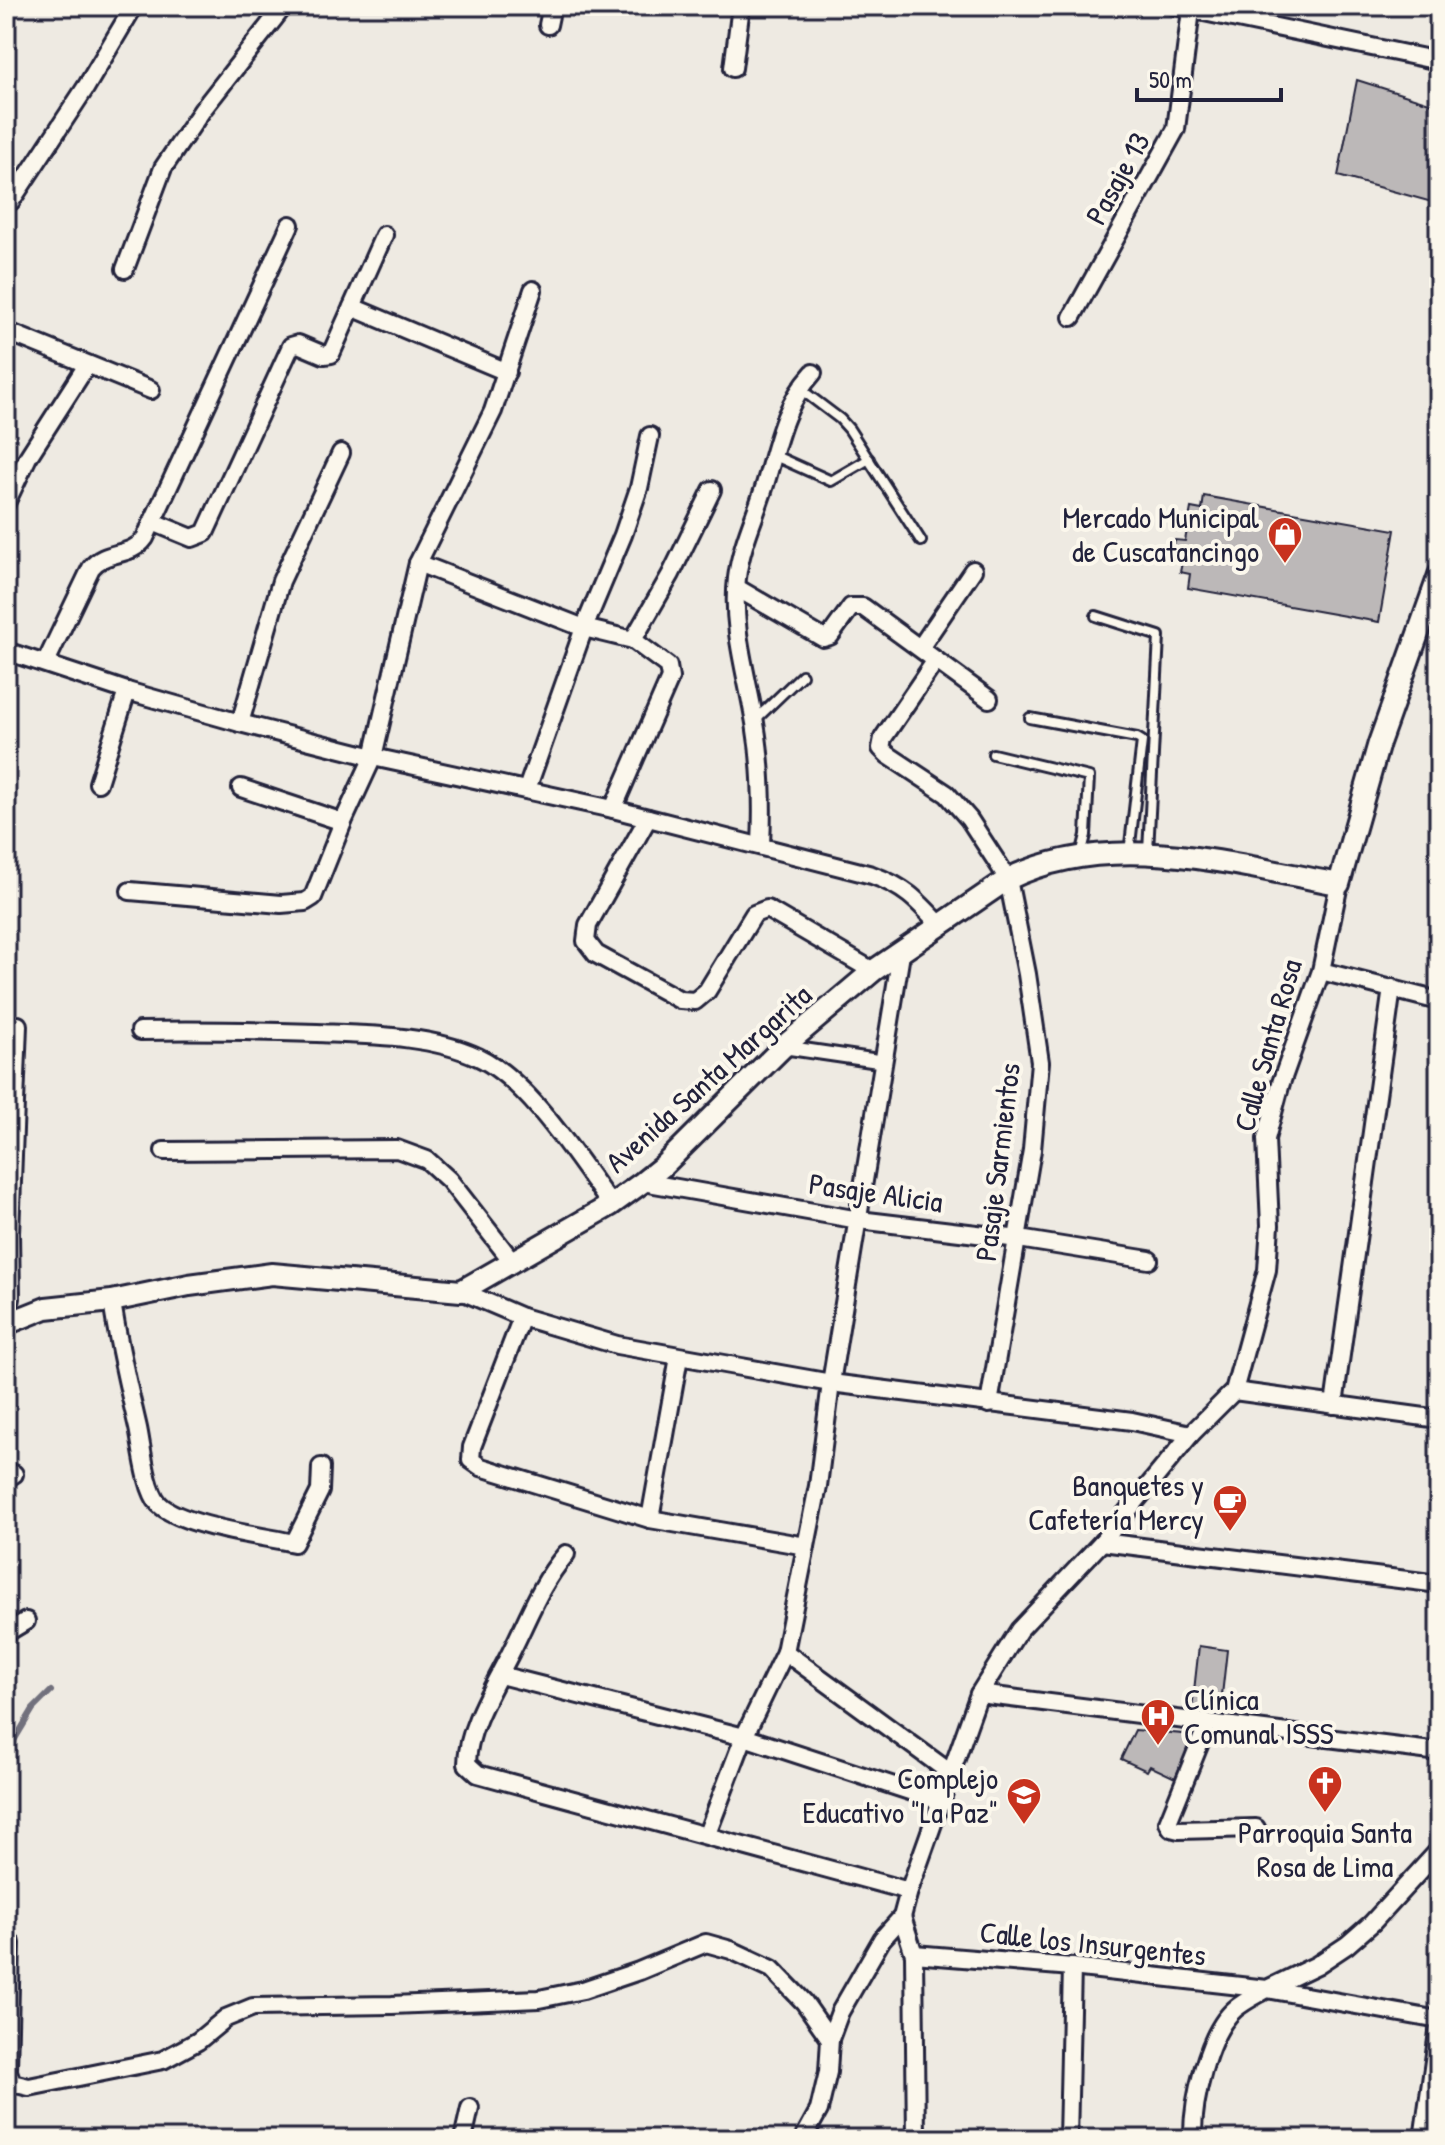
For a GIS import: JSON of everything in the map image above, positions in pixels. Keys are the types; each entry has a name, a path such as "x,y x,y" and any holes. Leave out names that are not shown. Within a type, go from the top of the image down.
{"street":[{"path":"11,201 86,87 134,6"},
{"path":"125,269 163,168 203,109 284,6"},
{"path":"548,25 552,6"},
{"path":"733,68 741,6"},
{"path":"1183,8 1439,61"},
{"name":"Pasaje 13","path":"1072,317 1176,129 1183,8"},
{"path":"46,662 91,568 99,558 131,552 139,546 153,522 290,225"},
{"path":"153,522 192,538 205,533 291,346 298,344 324,355 331,354 384,235"},
{"path":"130,891 281,904 305,902 313,897 373,757 418,563 493,411 533,290"},
{"path":"352,307 507,372"},
{"path":"6,331 151,390"},
{"path":"6,503 28,457 87,365"},
{"path":"761,845 762,774 755,720 742,663 737,588 742,553 784,416 799,388 813,373"},
{"path":"527,789 584,628 623,535 639,488 650,436"},
{"path":"240,723 281,581 341,453"},
{"path":"633,640 671,574 712,490"},
{"path":"418,563 584,628 633,640 668,666 671,672 613,809"},
{"path":"920,648 973,570"},
{"name":"Calle Santa Rosa","path":"902,1917 979,1694 1019,1630 1102,1542 1191,1434 1234,1391 1267,1270 1270,1225 1266,1139 1281,1083 1321,971 1339,884 1379,743 1439,575"},
{"path":"737,588 823,638 830,636 851,607 859,606 989,699"},
{"path":"6,651 127,691 240,723 373,757 613,809 872,875 898,885 940,925"},
{"path":"936,660 883,738 881,748 947,794 969,819 1008,879"},
{"path":"98,783 127,691"},
{"path":"241,788 343,822"},
{"path":"648,818 588,925 586,941 596,954 680,1000 695,1001 707,991 754,914 767,909 873,971"},
{"name":"Avenida Santa Margarita","path":"461,1291 611,1205 643,1182 783,1047 873,971 1008,879 1030,868 1081,855 1139,853 1339,884"},
{"name":"Pasaje Sarmientos","path":"989,1404 1019,1239 1032,1150 1040,1062 1008,879"},
{"path":"707,1834 744,1737 785,1652 818,1486 831,1383 901,954"},
{"path":"1321,971 1439,1001"},
{"path":"1334,1405 1392,988"},
{"path":"18,1025 8,1299 46,1308"},
{"path":"140,1031 213,1029 351,1034 420,1040 478,1057 508,1078 549,1121 611,1205"},
{"path":"783,1047 885,1062"},
{"path":"164,1151 397,1149 427,1160 449,1180 512,1261"},
{"name":"Pasaje Alicia","path":"643,1182 859,1220 1019,1239 1149,1260"},
{"path":"6,1324 46,1308 112,1301 189,1285 272,1274 461,1291 522,1317 617,1345 831,1383 1132,1421 1191,1434"},
{"path":"112,1301 119,1352 146,1472 158,1503 174,1514 219,1529 294,1543 320,1491 321,1467"},
{"path":"522,1317 472,1447 471,1460 481,1467 650,1519 806,1546"},
{"path":"650,1519 679,1357"},
{"path":"1234,1391 1439,1419"},
{"path":"1102,1542 1439,1584"},
{"path":"566,1554 539,1592 467,1750 467,1764 478,1774 909,1891"},
{"path":"6,1633 26,1621"},
{"path":"785,1652 952,1774"},
{"path":"500,1675 744,1737 943,1802"},
{"path":"979,1694 1439,1752"},
{"path":"1208,1723 1168,1822 1171,1828 1179,1830 1256,1828"},
{"path":"1193,2139 1200,2075 1233,2010 1267,1989 1317,1965 1347,1945 1372,1923 1439,1850"},
{"path":"803,2139 819,2110 828,2072 830,2039 840,2012 882,1939 902,1917 914,1954 916,2139"},
{"path":"11,1943 8,2071 12,2083 29,2087 163,2060 198,2041 226,2018 253,2007 539,1999 583,1990 706,1943 731,1950 772,1969 804,2002 830,2039"},
{"name":"Calle los Insurgentes","path":"914,1954 1072,1967 1267,1989 1439,2023"},
{"path":"1068,2139 1072,1967"},
{"path":"1423,2139 1439,2023"},
{"path":"463,2139 470,2108"}],"lane":[{"path":"799,388 840,419 921,541"},
{"path":"773,455 831,481 869,459"},
{"path":"1096,616 1159,636 1139,853"},
{"path":"755,720 802,675"},
{"path":"1030,718 1142,741 1139,853"},
{"path":"993,754 1089,777 1086,835 1081,855"}],"building":[{"path":"1357,80 1439,106 1439,204 1338,176"},
{"name":"Mercado Municipal de Cuscatancingo","path":"1204,496 1395,530 1379,622 1188,588 1190,574 1180,572 1183,558 1172,557 1175,540 1185,541 1191,508 1202,510"},
{"path":"1199,1646 1227,1650 1220,1713 1192,1709"},
{"name":"Clínica Comunal ISSS","path":"1135,1730 1195,1735 1175,1778 1150,1766 1147,1771 1121,1759"}],"waterway":[{"path":"6,1754 33,1709 51,1691"}],"place":[{"name":"Mercado Municipal de Cuscatancingo","path":"1285,565"},
{"name":"Banquetes y Cafetería Mercy","path":"1230,1533"},
{"name":"Clínica Comunal ISSS","path":"1158,1747"},
{"name":"Parroquia Santa Rosa de Lima","path":"1325,1814"},
{"name":"Complejo Educativo \"La Paz\"","path":"1024,1826"}]}
